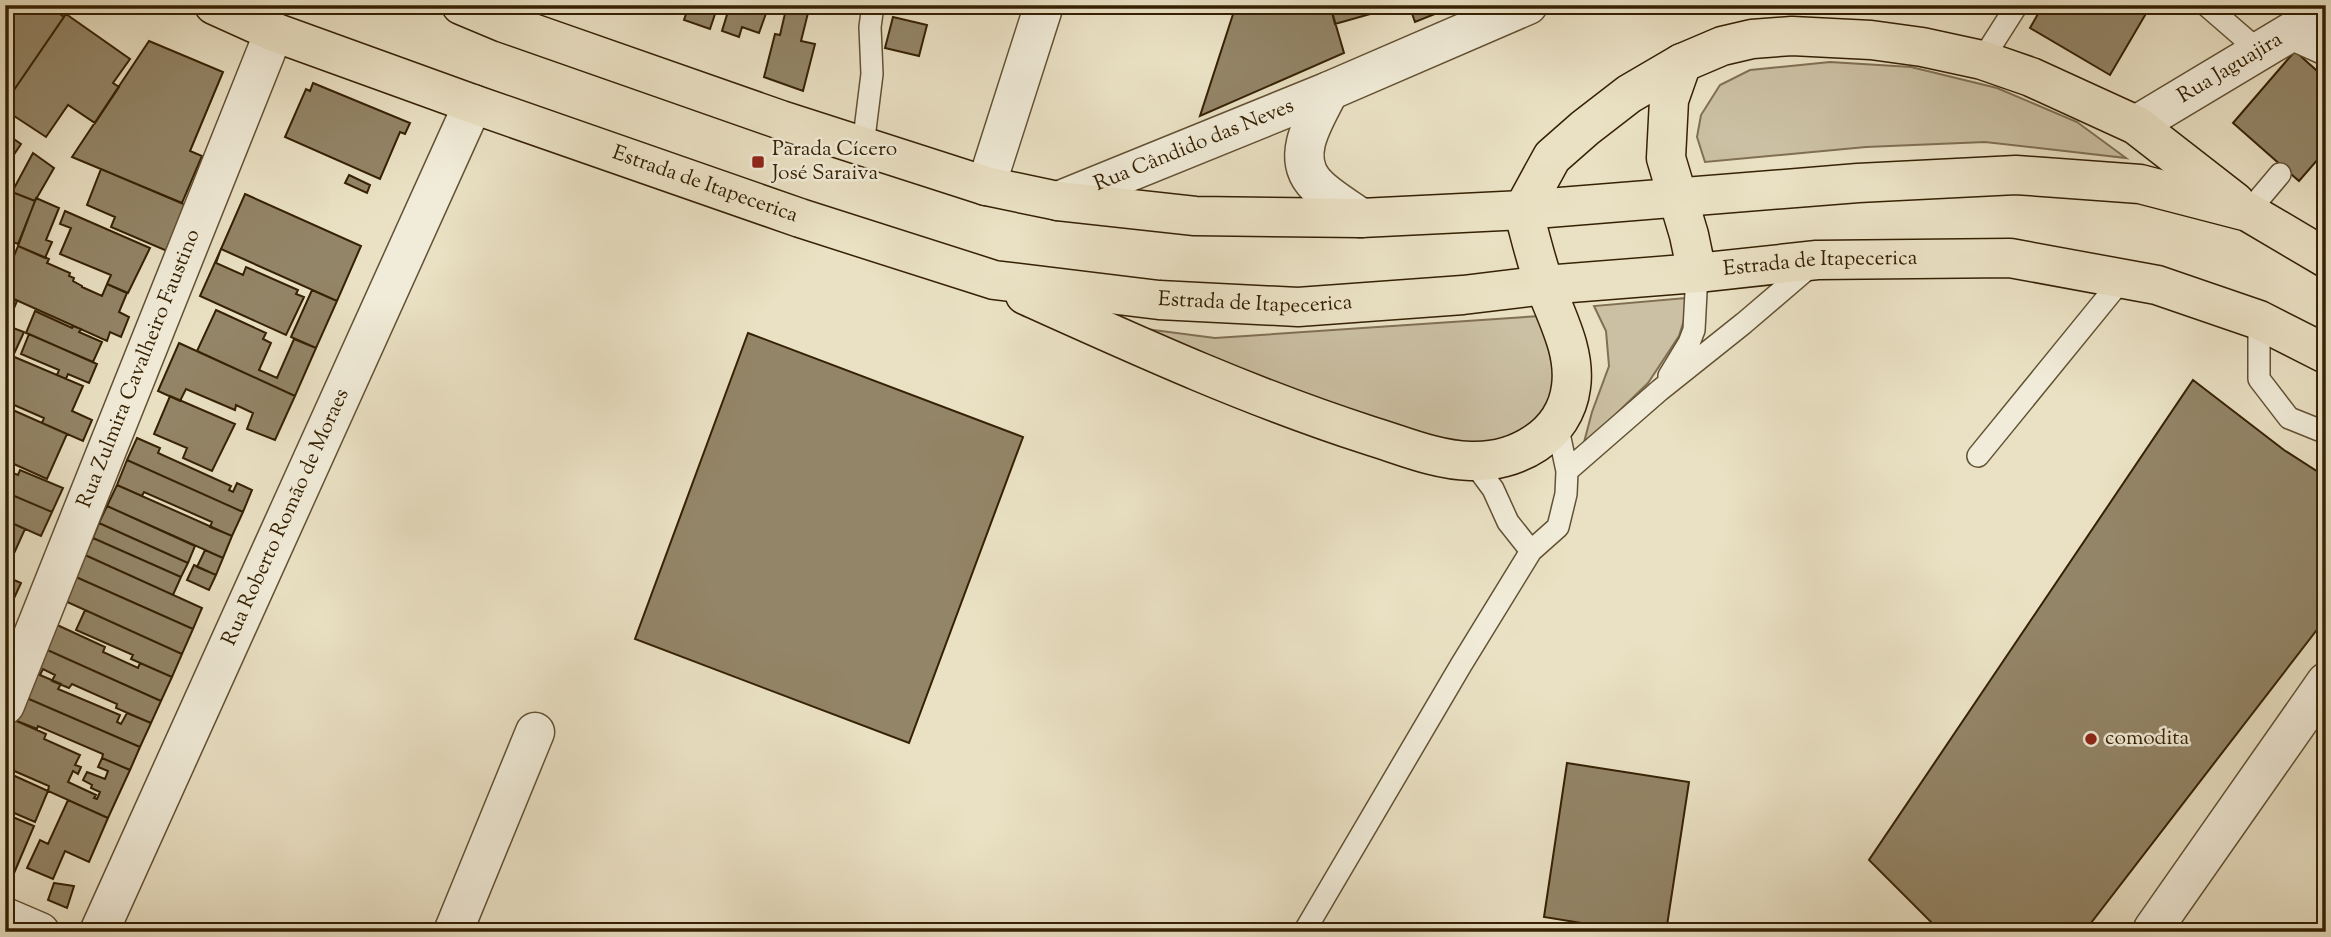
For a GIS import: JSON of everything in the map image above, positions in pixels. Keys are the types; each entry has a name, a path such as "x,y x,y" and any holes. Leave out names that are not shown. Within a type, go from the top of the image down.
{"main road":[{"name":"Estrada de Itapecerica","path":"214,5 274,32 473,104 800,219 994,280 1159,300 1298,307 1463,295 1817,260 2010,258 2157,285 2259,320 2326,355"},
{"path":"461,5 504,23 753,111 986,186 1058,201 1195,216 1361,218 1523,210 1858,183 2016,176 2140,184 2248,212"},
{"path":"994,280 1150,352 1304,415 1446,459 1473,462 1504,458 1533,446 1557,424 1566,407 1572,386 1570,357 1523,210 1552,158 1629,94 1682,63 1722,46 1752,39 1792,36 1871,40 1922,47 1982,60 2031,77 2136,125 2248,212 2326,258"},
{"path":"1682,63 1669,100 1666,158 1697,273"}],"street":[{"path":"986,186 1044,5"},
{"name":"Rua Cândido das Neves","path":"1058,201 1329,91 1528,5"},
{"name":"Rua Jaguajira","path":"2136,125 2326,11"},
{"name":"Rua Zulmira Cavalheiro Faustino","path":"5,705 274,32"},
{"name":"Rua Cândido das Neves","path":"1329,91 1304,152 1306,168 1314,183 1361,218"},
{"name":"Rua Roberto Romão de Moraes","path":"99,932 473,104"},
{"path":"2153,929 2326,681"},
{"path":"453,932 535,732"},
{"path":"5,917 40,932"}],"lane":[{"path":"863,146 872,74 870,27 873,5"},
{"path":"1982,60 2017,5"},
{"path":"2206,5 2272,43 2326,55"},
{"path":"2248,212 2280,174"},
{"path":"1567,471 1817,260"},
{"path":"1660,390 1694,330 1697,273"},
{"path":"1978,456 2123,278"},
{"path":"2259,320 2259,379 2289,418 2319,430 2326,430"},
{"path":"1304,932 1531,551 1558,527 1566,494 1567,471 1557,424"},
{"path":"1473,462 1493,489 1508,522 1531,551"}],"shaded area":[{"path":"1830,62 1911,67 1997,88 2077,122 2126,158 1985,142 1866,147 1705,162 1697,137 1701,115 1720,85 1750,70"},
{"path":"1686,298 1690,301 1679,336 1648,383 1583,446 1609,366 1606,331 1594,306"},
{"path":"1540,316 1557,359 1557,397 1519,439 1439,451 1138,328 1215,338"}],"building":[{"path":"18,5 47,5 64,17 5,103 5,24"},
{"path":"646,5 666,5 663,13"},
{"path":"689,5 718,5 710,29 684,20"},
{"path":"730,5 769,5 759,33 742,27 739,37 722,31"},
{"path":"787,5 810,5 801,41 815,44 803,91 764,77 775,34 780,35"},
{"path":"1236,5 1330,5 1344,53 1200,116"},
{"path":"1330,5 1402,5 1335,24"},
{"path":"1409,5 1449,5 1450,8 1415,22"},
{"path":"2043,5 2151,5 2110,75 2030,28"},
{"path":"66,14 130,59 113,83 119,87 95,123 68,105 46,137 5,110 5,103"},
{"path":"893,17 927,25 919,56 885,48"},
{"path":"149,41 223,72 190,151 202,156 182,203 72,157"},
{"path":"2295,51 2326,79 2326,150 2299,181 2233,123"},
{"path":"313,83 410,123 405,134 400,132 380,179 285,137 306,89 310,91"},
{"path":"5,133 21,144 5,168"},
{"path":"33,153 54,168 35,201 12,192"},
{"path":"101,169 186,205 167,251 111,227 115,217 87,205"},
{"path":"5,171 12,176 5,188"},
{"path":"349,175 370,185 367,193 345,183"},
{"path":"12,192 35,201 18,244 5,239 5,210"},
{"path":"245,194 361,246 337,301 221,249"},
{"path":"36,198 59,208 46,240 52,242 45,258 18,246"},
{"path":"65,211 150,248 128,293 107,284 111,275 60,254 71,228 60,224"},
{"path":"18,246 49,259 47,263 70,273 73,281 102,296 107,284 127,293 119,312 129,317 121,337 110,332 107,341 5,295 5,278"},
{"path":"221,249 216,263 243,275 246,267 298,290 296,294 304,297 286,335 200,296"},
{"path":"5,257 12,259 5,277"},
{"path":"312,290 337,301 316,348 291,337"},
{"path":"5,295 17,301 7,325 5,325"},
{"path":"216,310 266,333 263,339 271,343 259,370 277,378 294,339 316,348 295,396 197,351"},
{"path":"35,311 72,328 81,329 79,332 102,342 93,362 26,333"},
{"path":"5,325 24,332 13,356 5,353"},
{"path":"748,333 1023,437 909,743 635,639"},
{"path":"29,334 97,364 89,383 68,374 66,379 57,375 59,370 21,354"},
{"path":"179,343 295,396 275,440 247,429 253,413 236,405 235,410 186,389 180,401 158,391"},
{"path":"5,353 83,386 72,411 92,420 83,441 42,423 44,418 5,401"},
{"name":"comodita","path":"2193,380 2284,450 2326,477 2326,618 2084,932 1941,932 1869,860"},
{"path":"170,396 235,424 212,471 183,458 187,448 154,434"},
{"path":"6,407 67,434 47,479 5,460"},
{"path":"137,438 160,448 158,453 231,486 229,490 233,492 237,483 252,490 243,512 127,460"},
{"path":"127,460 243,512 232,536 210,527 212,522 144,492 142,496 117,485"},
{"path":"5,470 18,475 20,470 63,488 52,512 5,492"},
{"path":"117,485 232,536 223,558 107,506"},
{"path":"5,492 52,512 41,536 5,520"},
{"path":"107,506 195,546 188,563 99,523"},
{"path":"5,520 25,529 7,569 5,568"},
{"path":"99,523 188,563 181,577 93,538"},
{"path":"93,538 181,577 173,595 85,555"},
{"path":"205,550 223,558 216,575 197,567"},
{"path":"85,555 202,608 193,629 76,577"},
{"path":"194,565 216,575 209,590 187,580"},
{"path":"5,576 21,583 10,607 5,605"},
{"path":"76,577 193,629 182,654 65,601"},
{"path":"85,610 182,654 172,677 131,659 133,655 76,630"},
{"path":"55,624 105,647 103,652 138,668 140,663 172,677 161,701 43,648"},
{"path":"43,648 161,701 151,723 72,684 69,688 52,681 55,675 43,669 40,675 33,672"},
{"path":"33,672 61,684 58,689 120,715 117,722 121,724 127,713 151,723 140,747 22,696"},
{"path":"22,696 140,747 130,770 102,758 103,754 38,726 37,729 12,719"},
{"path":"12,719 46,734 44,739 80,755 75,765 81,767 78,774 73,771 68,782 96,795 94,798 97,799 100,792 83,780 87,772 105,779 108,771 98,767 102,758 130,770 108,818 48,791 49,786 12,770 11,774 5,772 5,735"},
{"path":"1567,763 1689,782 1666,932 1637,932 1544,917"},
{"path":"6,772 48,791 35,822 5,809"},
{"path":"68,800 108,818 89,862 65,851 53,879 27,868 40,840 48,844"},
{"path":"8,815 34,826 9,885 5,884 5,819"},
{"path":"54,883 74,886 67,908 48,900"}],"place":[{"name":"Parada Cícero José Saraiva","path":"758,162"},
{"name":"comodita","path":"2091,739"}]}
